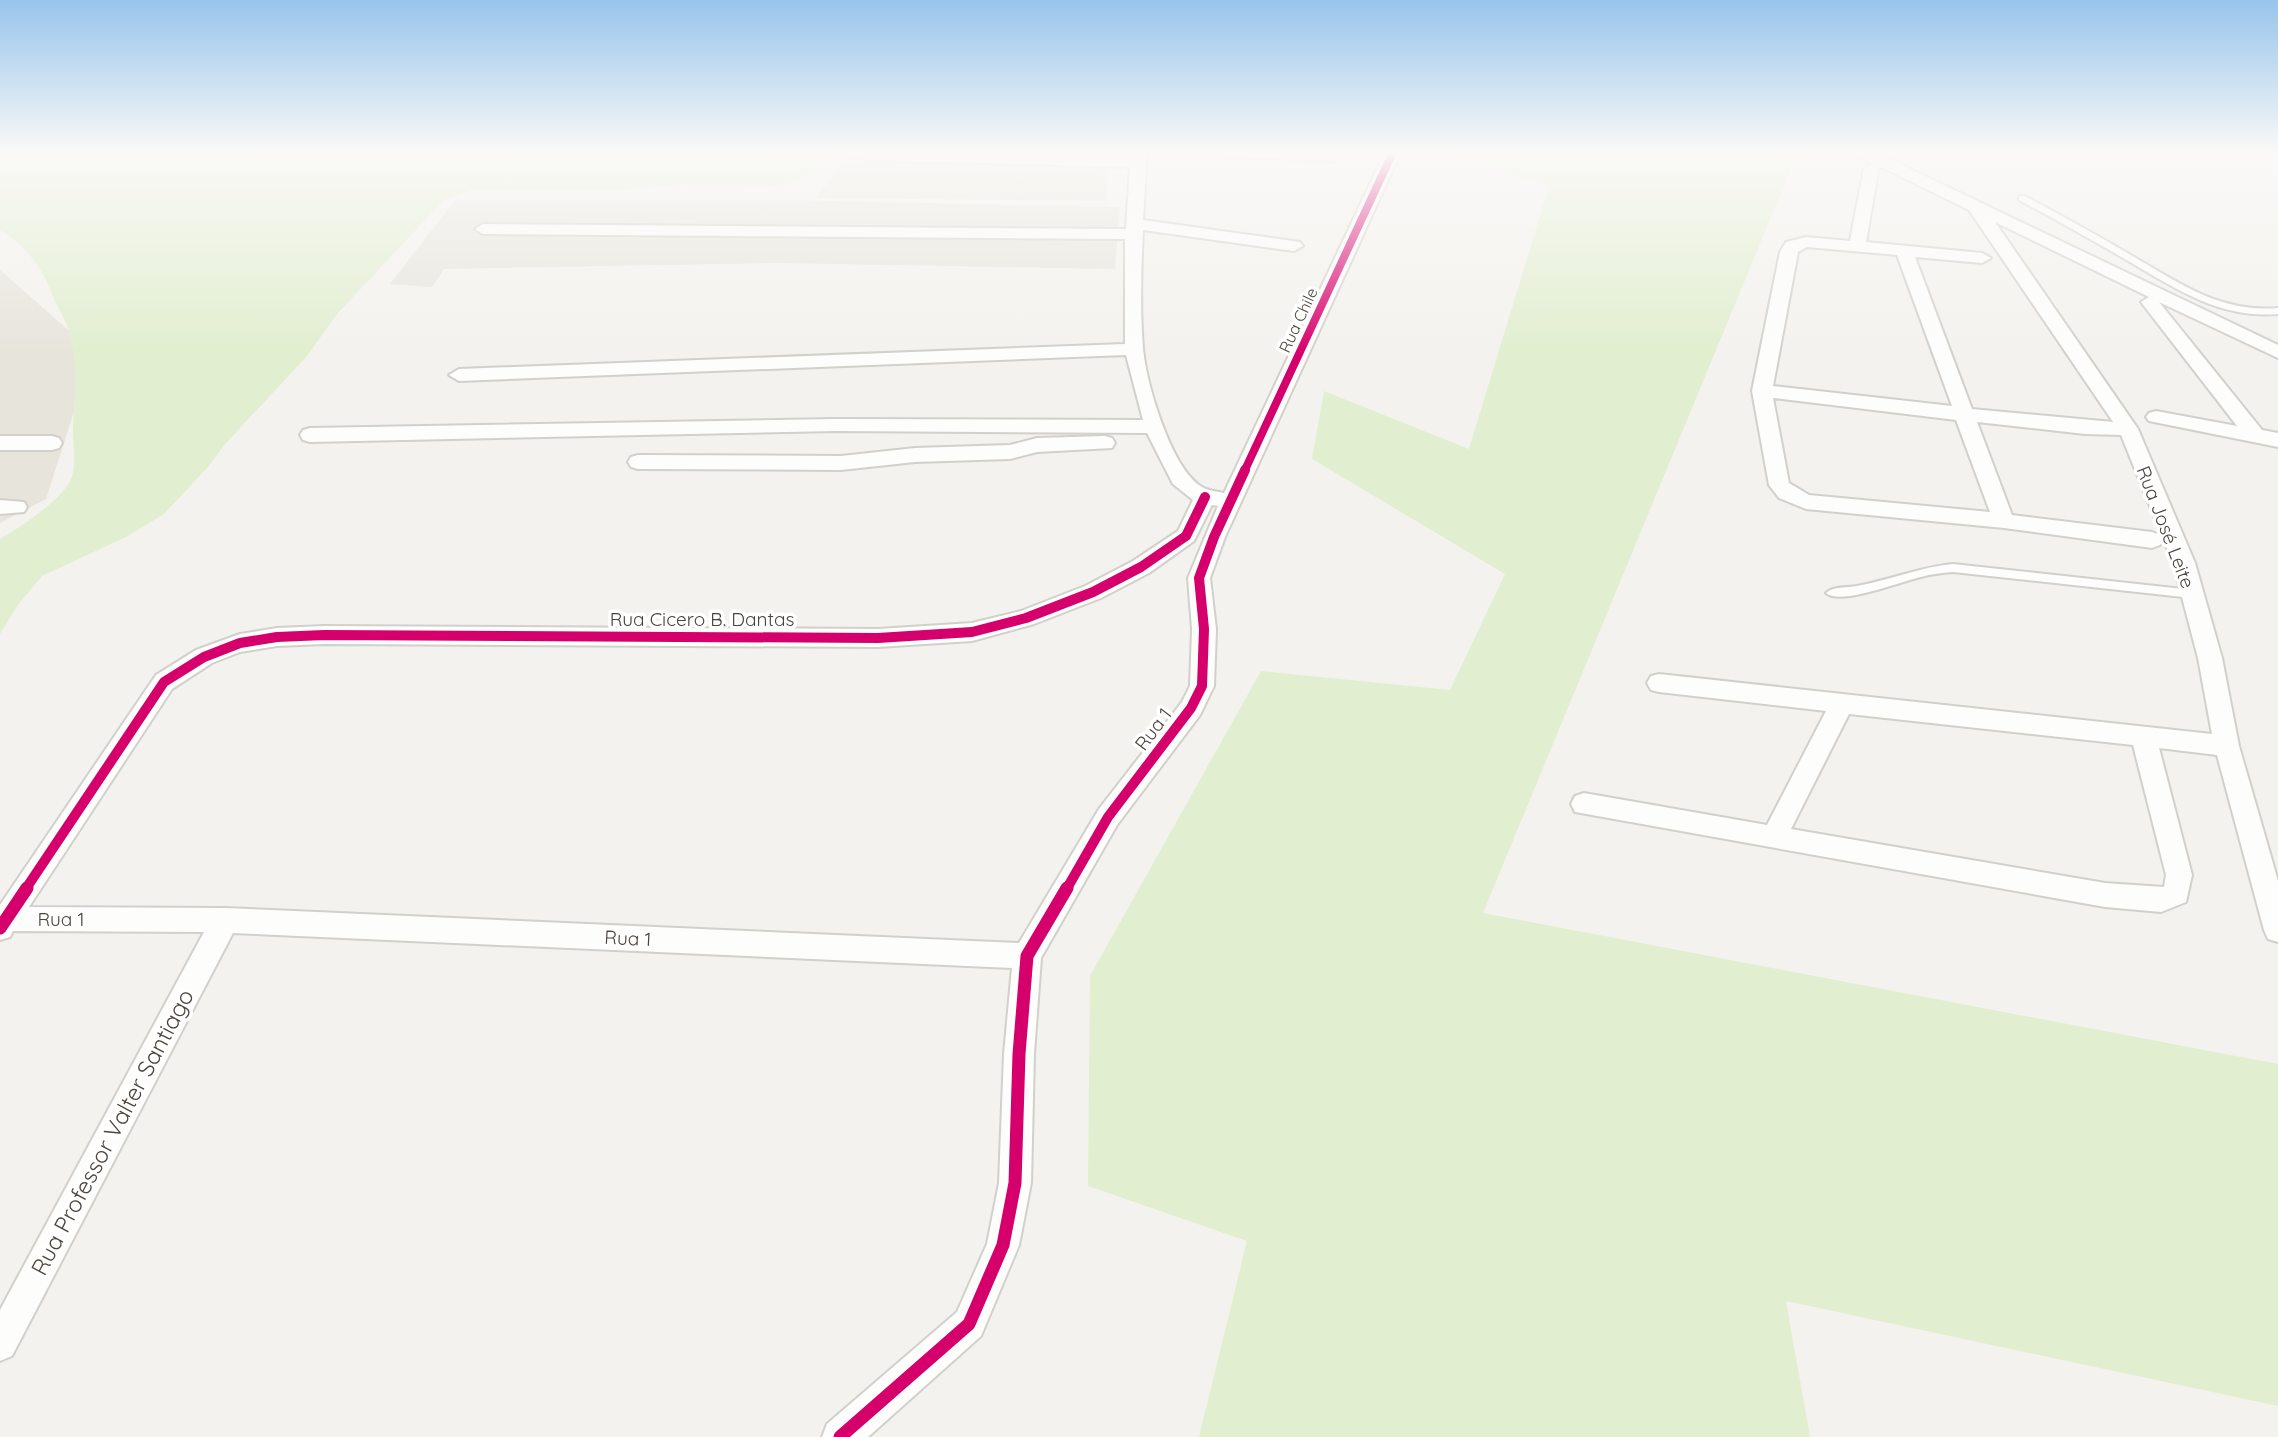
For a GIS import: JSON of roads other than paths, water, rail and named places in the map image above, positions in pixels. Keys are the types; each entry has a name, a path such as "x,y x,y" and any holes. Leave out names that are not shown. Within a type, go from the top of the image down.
{"street":[{"path":"1135,219 1134,348 1158,434 1174,471 1189,488 1205,497 1232,500"},
{"name":"Rua Chile","path":"1232,500 1362,219"},
{"path":"1857,247 1862,219"},
{"name":"Rua José Leite","path":"1984,219 2128,429 2184,563 2210,658 2227,746 2278,930"},
{"path":"2002,219 2278,352"},
{"path":"483,229 1135,229 1294,246"},
{"path":"1982,258 1806,242 1797,243 1788,252 1762,391 1779,485 1796,499 1806,502 2004,521 2152,540"},
{"path":"1904,252 2004,521"},
{"path":"2150,302 2255,435"},
{"path":"459,376 1134,348"},
{"path":"1762,391 2085,428 2128,429"},
{"path":"2156,417 2278,440"},
{"path":"310,435 835,425 1158,434"},
{"path":"638,462 841,463 915,455 1010,452 1037,445 1158,434"},
{"path":"0,443 52,443"},
{"name":"Rua Cicero B. Dantas","path":"3,924 164,682 197,657 228,645 273,636 878,638 972,632 1026,618 1093,592 1141,567 1186,536 1205,497"},
{"name":"Rua 1","path":"3,924 225,920 1027,956 1108,817 1191,708 1202,685 1204,629 1199,578 1214,537 1232,500"},
{"path":"1659,683 2227,746"},
{"path":"1774,837 1842,704"},
{"path":"1584,804 2105,895 2161,900 2176,894 2179,875 2144,738"},
{"name":"Rua Professor Valter Santiago","path":"0,1344 225,920"},
{"path":"840,1437 969,1324 1003,1245 1015,1183 1019,1054 1027,956"}],"lane":[{"path":"2060,219 2206,299 2241,311 2278,311"},
{"path":"1832,593 1857,593 1920,572 1953,568 2192,594"}]}
